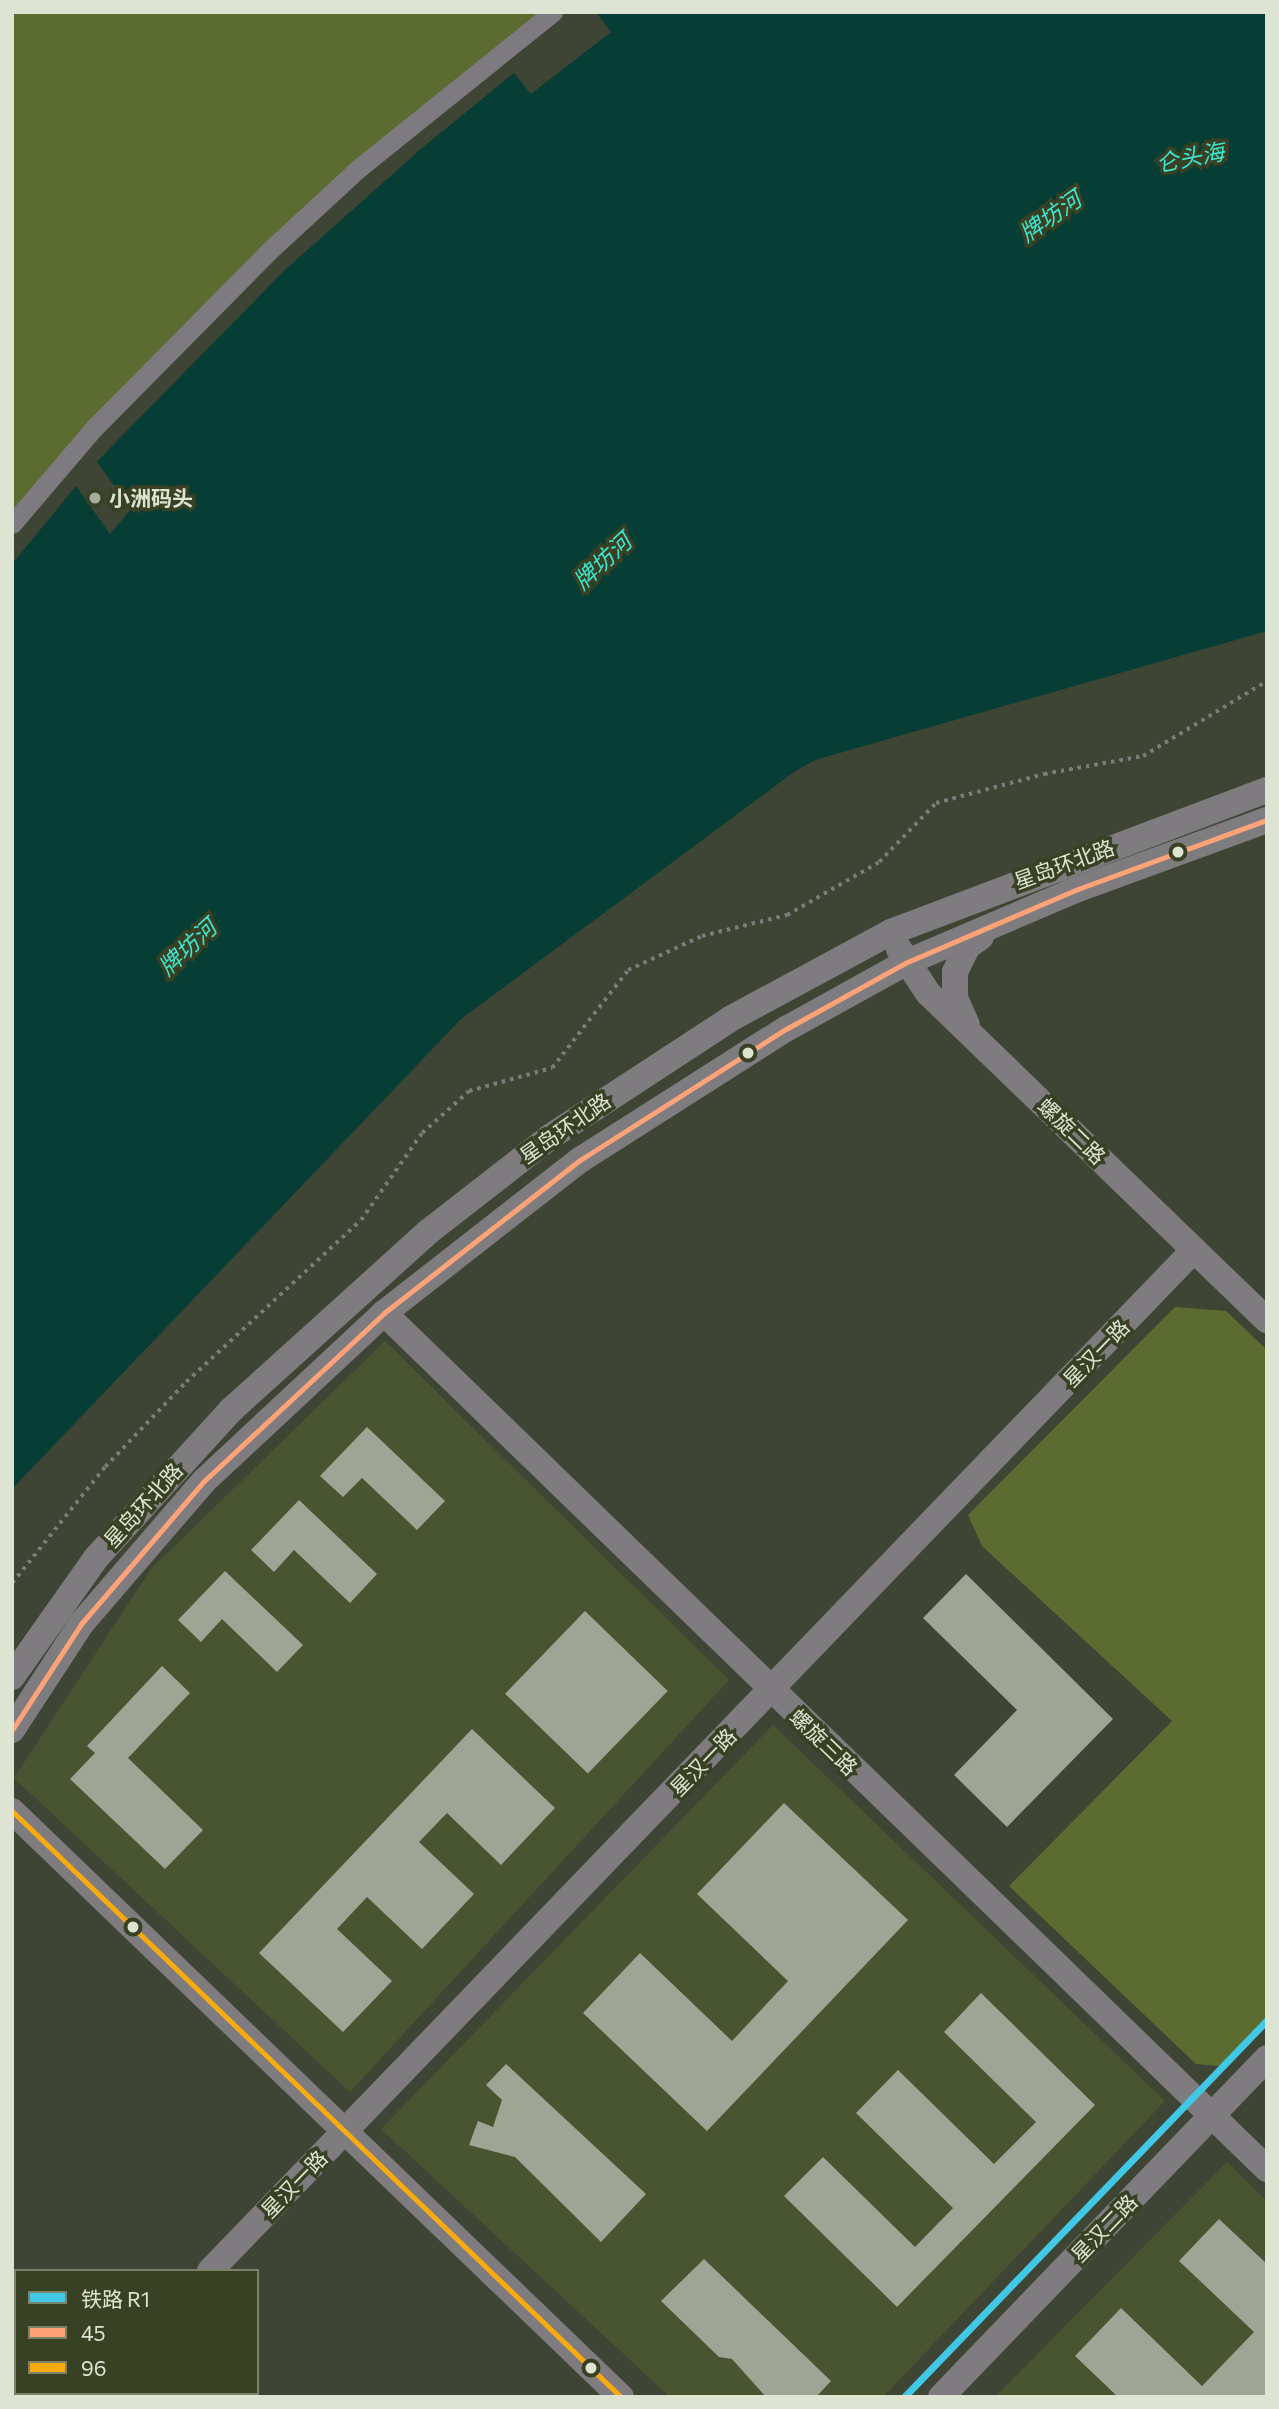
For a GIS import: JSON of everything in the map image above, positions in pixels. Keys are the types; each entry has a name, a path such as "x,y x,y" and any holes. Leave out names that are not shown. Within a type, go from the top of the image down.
{"street":[{"path":"12,524 94,428 269,251 359,168 553,12"},
{"name":"星岛环北路","path":"12,1677 96,1558 184,1458 428,1233 550,1137 665,1059 891,932 1267,790"},
{"name":"星岛环北路","path":"12,1730 81,1624 160,1526 384,1312 600,1146 786,1029 905,963 1003,921 1267,820"},
{"path":"969,1030 955,998 958,959 1003,921"},
{"name":"螺旋二路","path":"891,932 905,963 969,1030 1267,1320"},
{"name":"星汉一路","path":"211,2269 1195,1250"},
{"name":"螺旋三路","path":"384,1312 771,1692 1267,2169"},
{"path":"12,1811 621,2397"},
{"name":"星汉二路","path":"941,2397 1267,2059"}],"path":[{"path":"12,1583 123,1448 361,1220 422,1133 469,1091 552,1068 628,970 702,936 787,915 879,862 936,803 1044,774 1143,756 1267,681"}],"shaded area":[{"path":"12,12 541,12 450,84 12,513"},
{"path":"1175,1307 1226,1311 1267,1350 1267,2025 1231,2061 1218,2066 1196,2064 1009,1886 1172,1721 982,1546 968,1515"},
{"path":"385,1341 729,1680 350,2092 14,1778 151,1569"},
{"path":"773,1725 1165,2101 883,2397 670,2397 381,2129"},
{"path":"1227,2162 1267,2201 1267,2397 995,2397"}],"water":[{"path":"596,12 1267,12 1267,631 815,760 794,772 461,1019 12,1489 12,564 76,486 110,534 131,509 97,462 286,269 422,148 514,73 531,94 611,32"}],"building":[{"path":"367,1427 445,1501 417,1530 362,1478 343,1497 320,1476"},
{"path":"299,1500 377,1574 350,1603 294,1550 274,1572 251,1550"},
{"path":"225,1571 303,1645 277,1672 222,1619 201,1642 178,1620"},
{"path":"966,1574 1113,1719 1007,1827 954,1775 1017,1710 923,1618"},
{"path":"585,1611 668,1691 588,1774 505,1694"},
{"path":"162,1666 190,1693 128,1758 203,1830 165,1869 70,1779 95,1753 87,1746"},
{"path":"472,1729 555,1808 501,1865 447,1813 419,1842 474,1894 422,1949 367,1897 337,1929 392,1981 343,2032 259,1953"},
{"path":"784,1803 908,1920 707,2131 583,2013 640,1953 732,2041 788,1981 697,1894"},
{"path":"981,1993 1095,2105 897,2307 784,2196 823,2157 915,2247 953,2208 856,2113 898,2070 994,2164 1036,2122 944,2032"},
{"path":"506,2064 646,2194 601,2242 515,2157 469,2145 478,2121 493,2127 502,2100 486,2085"},
{"path":"1219,2219 1267,2264 1267,2397 1118,2397 1075,2356 1121,2308 1202,2386 1254,2332 1179,2261"},
{"path":"704,2259 831,2381 816,2397 766,2397 732,2359 719,2357 661,2301"}],"rail line":[{"name":"R1","path":"904,2397 1267,2020"}],"transit line":[{"name":"45","path":"12,1730 81,1624 204,1481 384,1313 580,1160 786,1029 905,963 1078,889 1267,820"},
{"name":"96","path":"12,1811 621,2397"}],"place":[{"name":"小洲码头","path":"95,498"}],"water label":[{"name":"仑头海","path":"1190,157"},
{"name":"牌坊河","path":"1050,216"},
{"name":"牌坊河","path":"602,561"},
{"name":"牌坊河","path":"187,947"}]}
